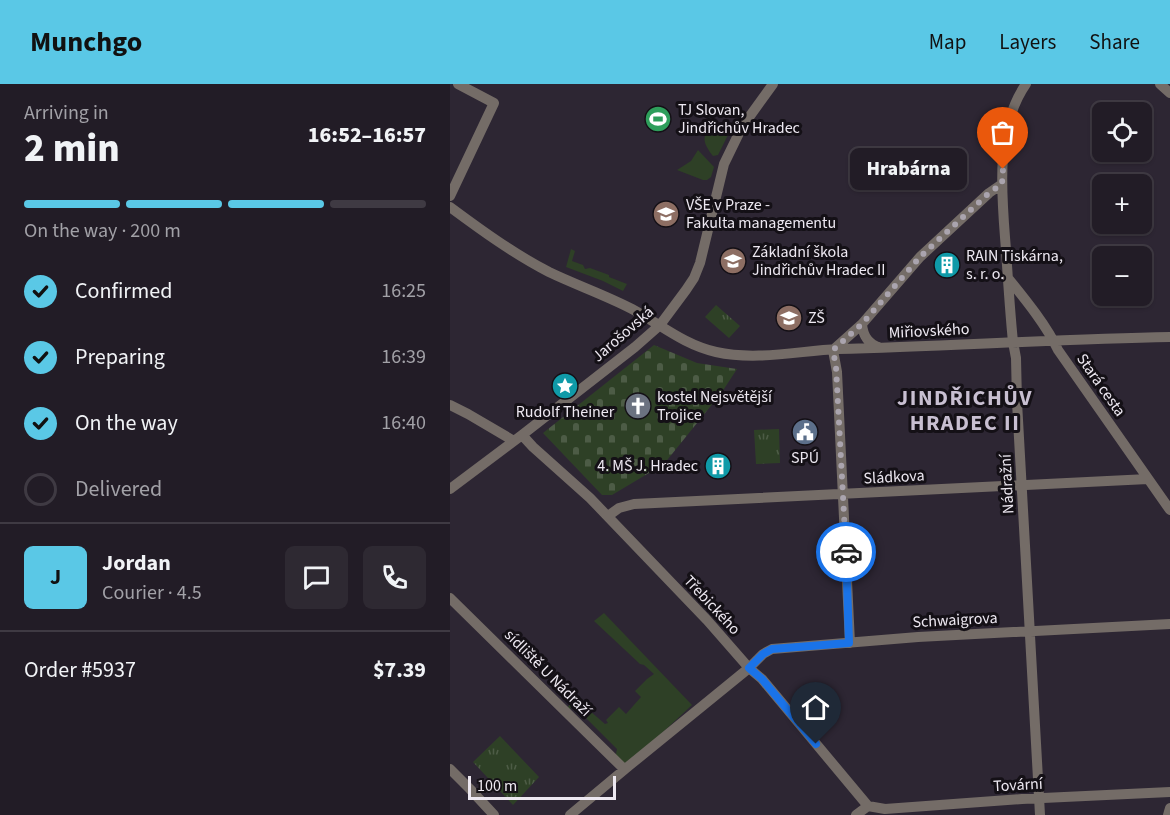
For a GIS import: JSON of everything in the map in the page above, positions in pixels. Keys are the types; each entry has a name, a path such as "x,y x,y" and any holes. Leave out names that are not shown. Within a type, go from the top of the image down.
{"street":[{"path":"450,196 494,103 458,84"},
{"name":"Jarošovská","path":"450,489 660,326 693,278 700,263 724,164 742,127 773,84"},
{"name":"Nádražní","path":"1026,84 1020,93 1007,128 1002,184 1013,342 1017,358 1017,402 1040,815"},
{"path":"1160,84 1170,93"},
{"path":"849,643 843,494 836,367 833,350 862,324 920,257 989,193 1002,184"},
{"name":"Miřiovského","path":"450,207 526,260 631,309 688,343 717,352 767,354 1053,340 1170,337"},
{"name":"Stará cesta","path":"1008,278 1021,293 1170,510"},
{"path":"862,324 862,332 866,338 880,348"},
{"name":"Třebického","path":"450,405 533,447 590,498 707,620 749,668 762,679 868,806"},
{"name":"Sládkova","path":"608,516 619,508 633,504 1148,479"},
{"name":"sídliště U Nádraží","path":"450,598 624,769"},
{"name":"Schwaigrova","path":"749,668 763,654 772,649 1170,624"},
{"path":"570,815 749,668"},
{"path":"450,769 494,815"},
{"name":"Tovární","path":"868,806 885,812 1039,799 1170,792"},
{"path":"856,815 868,806"},
{"path":"1167,815 1170,808"}],"green space":[{"path":"724,125 732,125 732,130 718,155 713,156 706,144 705,136 711,130"},
{"path":"698,150 714,167 711,177 707,180 677,170 691,161"},
{"path":"571,249 575,251 572,261 583,265 585,269 590,268 627,284 623,291 566,267"},
{"path":"716,305 740,326 729,338 705,317"},
{"path":"654,345 697,363 737,369 722,392 664,464 612,495 602,495 543,433"},
{"path":"779,429 780,463 756,464 754,430"},
{"path":"604,613 692,705 631,762 624,763 615,759 617,749 572,704 569,712 567,708 575,698 605,724 608,723 606,720 619,707 626,714 641,697 635,691 654,674 594,621"},
{"path":"500,736 539,777 513,805 473,762"}],"way so far":[{"path":"846,552 836,367 833,350 862,324 920,257 989,193 1002,184 1003,169"}],"place":[{"name":"TJ Slovan, Jindřichův Hradec","path":"658,119"},
{"name":"Hrabárna","path":"1003,169"},
{"name":"VŠE v Praze - Fakulta managementu","path":"666,214"},
{"name":"Základní škola Jindřichův Hradec II","path":"733,261"},
{"name":"RAIN Tiskárna, s. r. o.","path":"947,265"},
{"name":"ZŠ","path":"789,318"},
{"name":"Rudolf Theiner","path":"565,386"},
{"name":"kostel Nejsvětější Trojice","path":"638,406"},
{"name":"SPÚ","path":"805,432"},
{"name":"4. MŠ J. Hradec","path":"718,466"}],"district":[{"name":"JINDŘICHŮV HRADEC II","path":"965,410"}],"route":[{"path":"816,744 762,679 749,668 763,654 772,649 849,643 846,552"}]}
